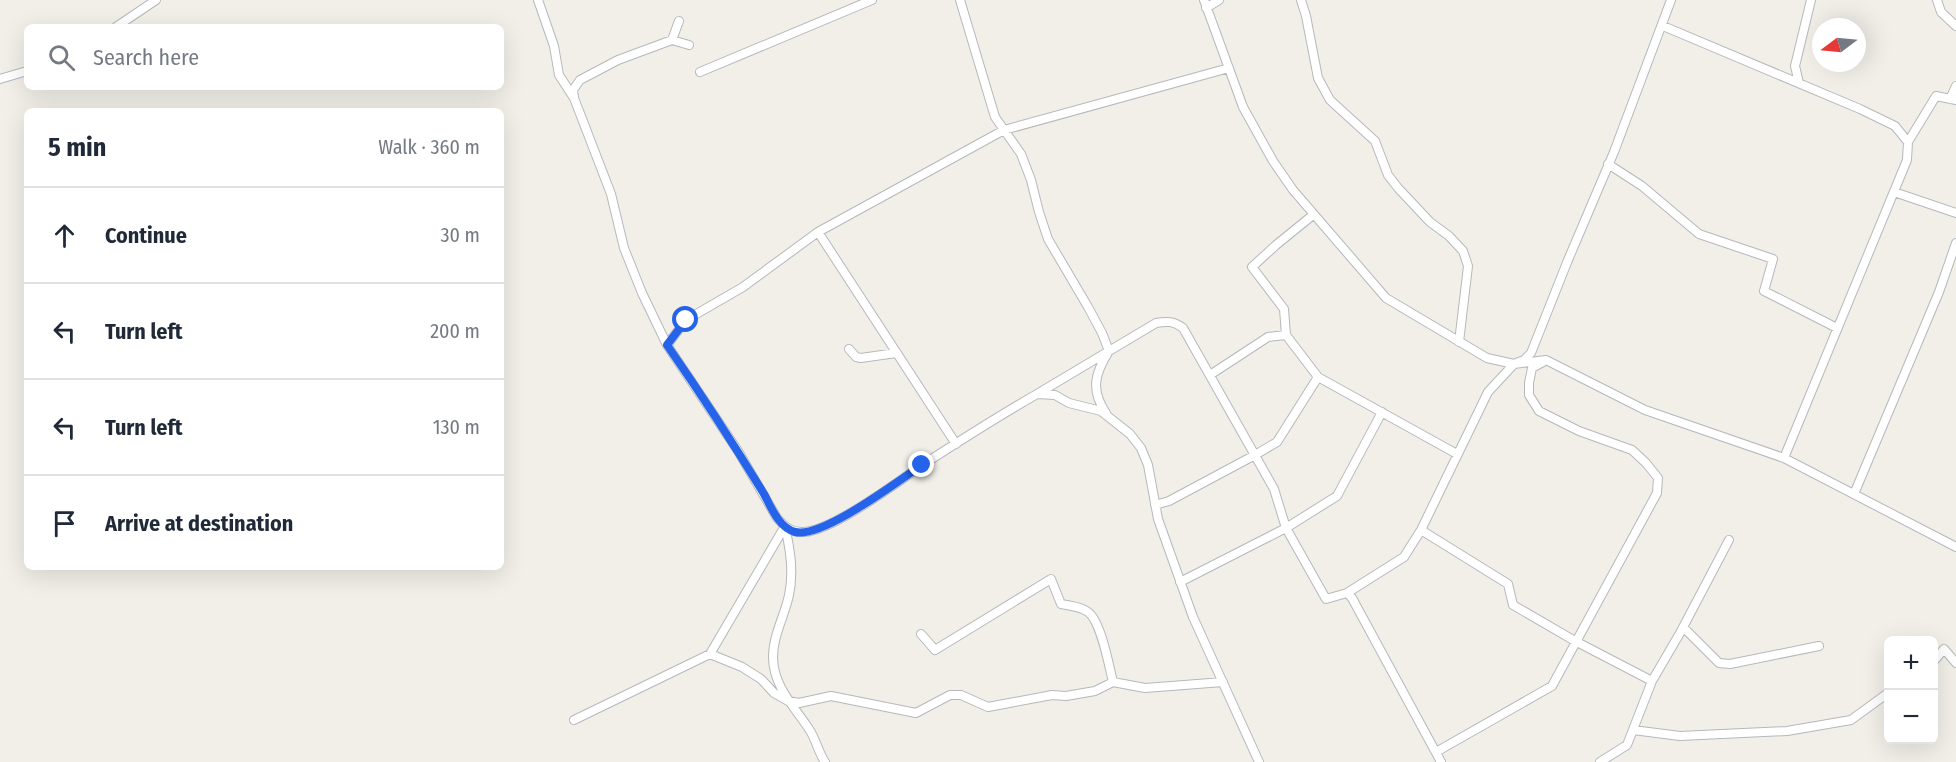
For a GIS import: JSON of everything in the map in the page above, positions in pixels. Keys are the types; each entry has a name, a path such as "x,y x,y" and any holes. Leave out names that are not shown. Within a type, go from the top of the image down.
{"street":[{"path":"120,24 156,0"},
{"path":"538,0 554,46 559,75 574,98 611,194 629,264 667,345 738,451 777,518 785,526 794,532 821,528 868,502 1037,394 1156,324 1167,321 1184,328 1274,489 1286,528 1326,599 1347,593 1404,557 1421,530 1488,392 1514,364 1524,360 1531,353 1663,26 1671,0"},
{"path":"700,72 872,0"},
{"path":"960,0 996,117 1021,154 1048,239 1088,307 1109,351 1095,379 1101,406 1108,416"},
{"path":"1219,0 1205,4 1243,107 1273,161 1313,215 1386,298 1487,358 1514,364 1546,360 1645,410 1784,458 1956,547"},
{"path":"1301,0 1318,78 1330,100 1375,141 1388,175 1398,188 1430,222 1449,236 1463,251 1468,266 1459,342"},
{"path":"1798,83 1795,66 1811,0"},
{"path":"1937,0 1941,12 1956,26"},
{"path":"672,40 679,21"},
{"path":"1663,26 1894,126 1908,142"},
{"path":"574,98 573,90 580,80 618,60 672,40 689,45"},
{"path":"667,345 686,320 742,287 818,232 1004,130 1229,68"},
{"path":"0,79 24,72"},
{"path":"1784,458 1907,159 1908,142 1936,96 1953,100 1956,86"},
{"path":"1608,164 1642,186 1699,234 1773,259 1764,291 1837,328"},
{"path":"1894,192 1955,214"},
{"path":"1313,215 1252,267 1284,309 1286,335 1318,377 1457,453"},
{"path":"818,232 893,351 956,444"},
{"path":"1854,494 1939,292 1956,243"},
{"path":"1210,375 1268,337 1286,335"},
{"path":"849,349 856,357 861,358 893,351"},
{"path":"1436,752 1552,686 1657,493 1658,478 1632,450 1579,430 1539,411 1529,395 1529,383 1532,368 1546,360"},
{"path":"1155,505 1169,501 1277,442 1318,377"},
{"path":"1037,394 1055,395 1069,403 1101,411 1130,434 1141,448 1148,465 1155,505 1193,617 1259,762"},
{"path":"1180,582 1286,528 1336,496 1382,412"},
{"path":"785,526 791,571 789,594 773,656 775,674 788,701 810,730 825,762"},
{"path":"574,720 710,654 785,526"},
{"path":"1421,530 1508,584 1514,605 1575,641 1652,681"},
{"path":"790,550 804,532"},
{"path":"1600,762 1627,745 1652,681 1729,540"},
{"path":"921,634 935,650 1051,579 1061,604 1080,608 1090,613 1103,640 1113,682"},
{"path":"1347,593 1357,605 1441,762"},
{"path":"1683,627 1719,663 1730,664 1819,646"},
{"path":"1938,657 1944,650 1956,663"},
{"path":"710,654 742,667 761,680 774,693 788,701 799,703 831,696 916,712 950,695 961,695 988,707 1052,695 1076,695 1095,691 1113,682 1145,688 1223,682"},
{"path":"1634,730 1680,736 1787,731 1851,720 1884,696"}],"route":[{"path":"686,320 667,345 738,451 777,518 794,532 821,528 868,502 922,465"}]}
